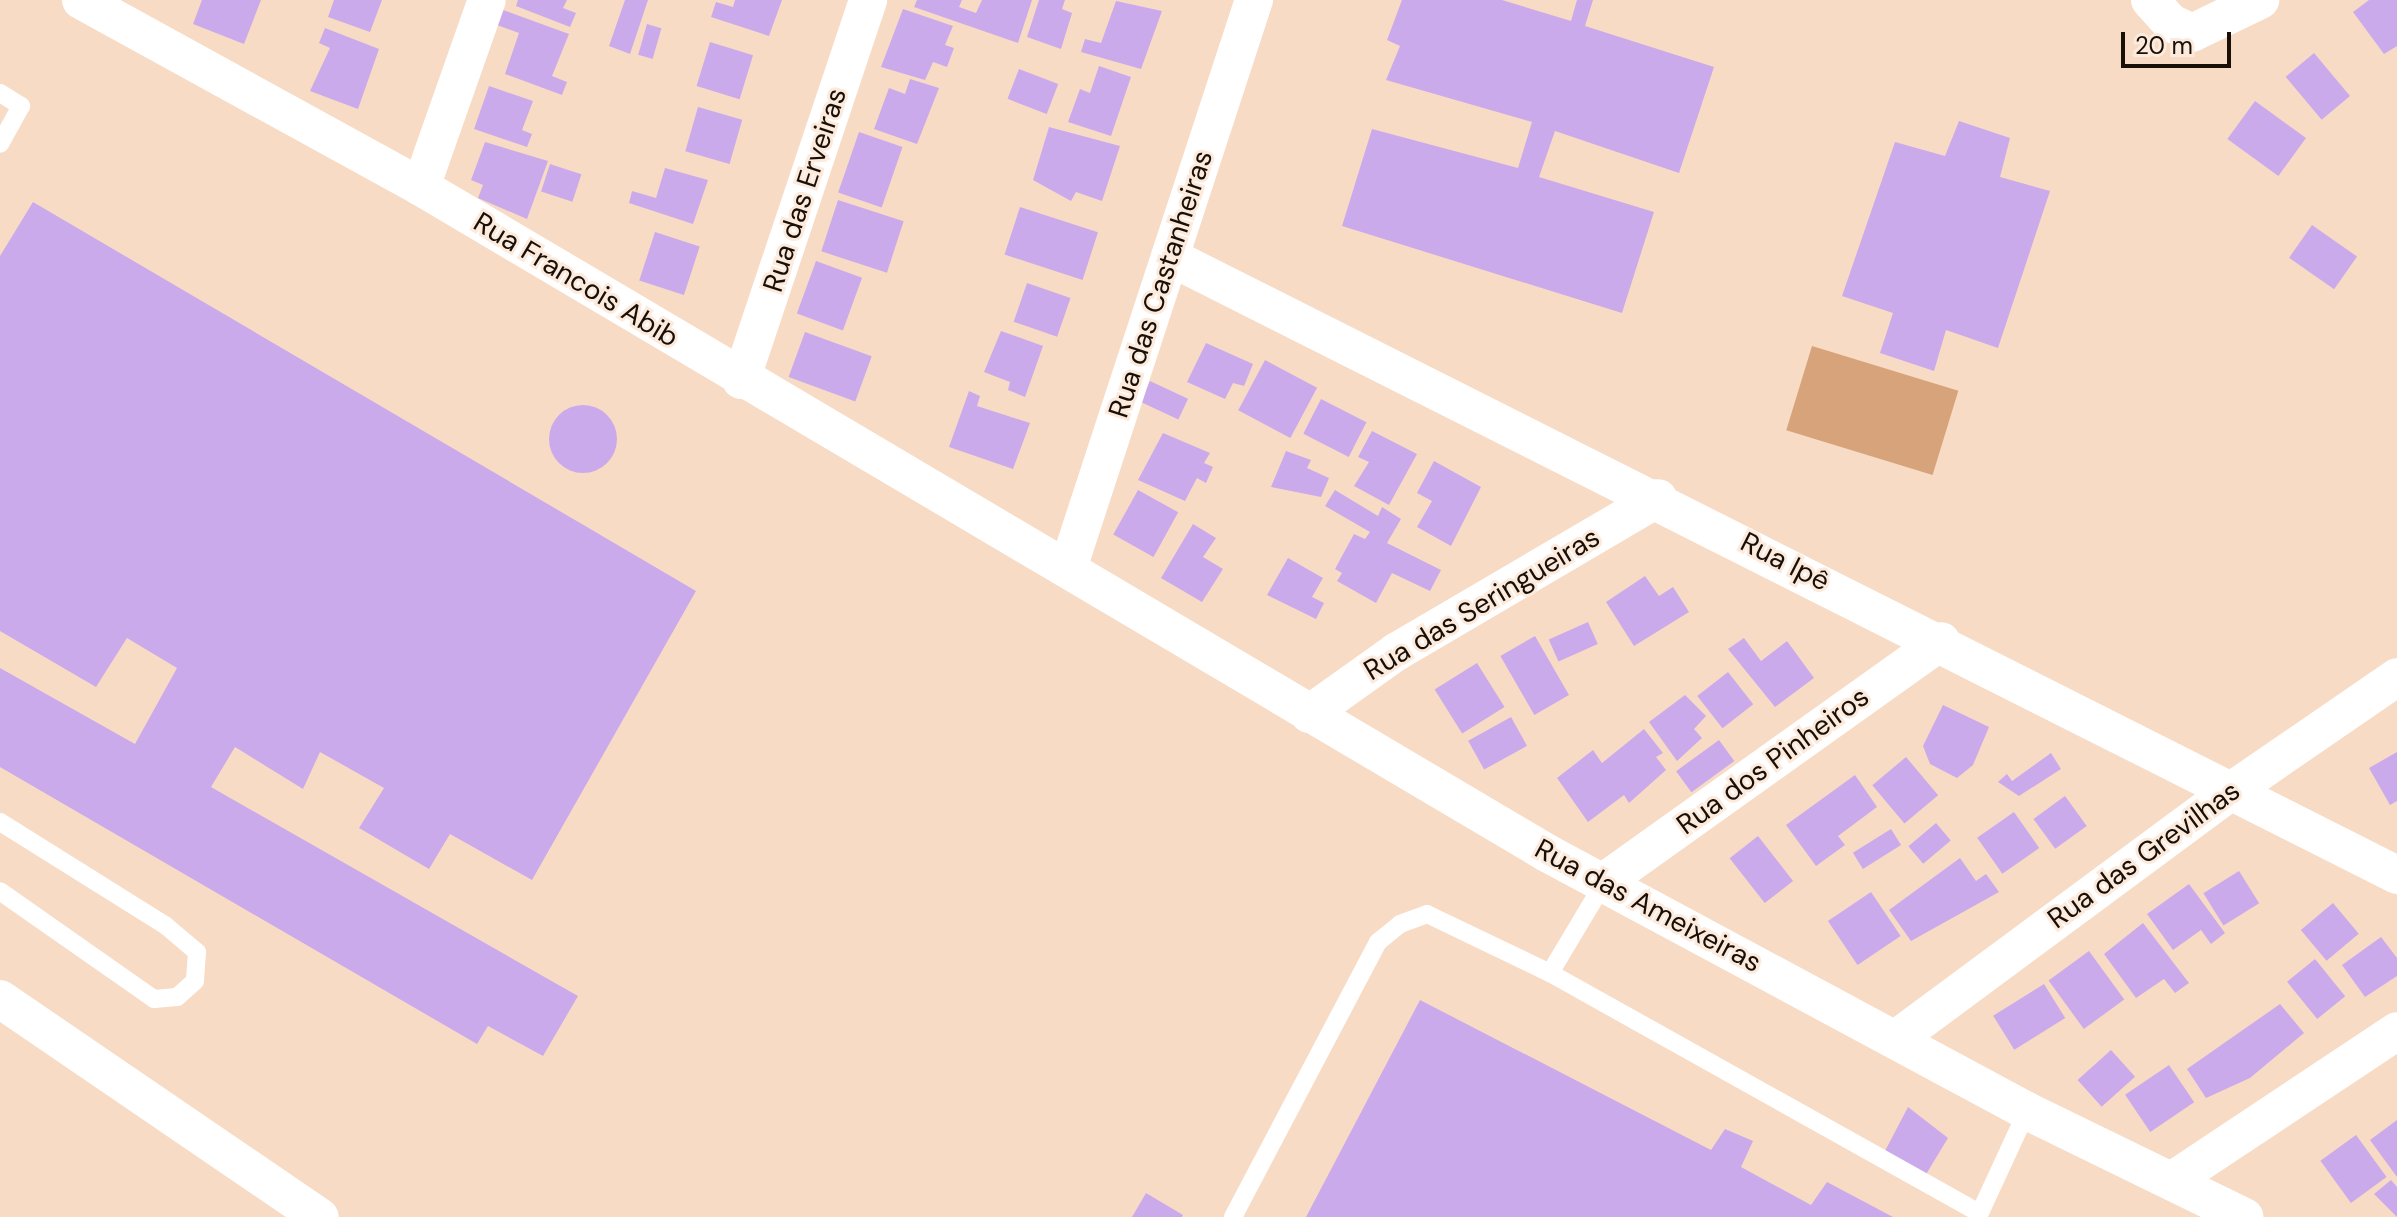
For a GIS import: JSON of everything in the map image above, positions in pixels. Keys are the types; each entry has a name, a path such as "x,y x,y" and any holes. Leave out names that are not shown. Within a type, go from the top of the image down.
{"street":[{"path":"421,187 487,0"},
{"name":"Rua das Erveiras","path":"741,380 868,0"},
{"path":"2153,4 2192,33 2260,0"},
{"name":"Rua das Castanheiras","path":"1068,568 1170,257 1248,1"},
{"name":"Rua Francois Abib","path":"95,4 421,187 741,380 1068,568"},
{"name":"Rua Ipê","path":"1170,257 1658,498 1941,641 2227,794 2397,875"},
{"name":"Rua das Seringueiras","path":"1309,714 1396,652 1658,498"},
{"name":"Rua das Ameixeiras","path":"1068,568 1309,714 1605,881 2027,1111 2244,1217"},
{"name":"Rua dos Pinheiros","path":"1605,881 1941,641"},
{"name":"Rua das Grevilhas","path":"1896,1039 2227,794 2397,677"},
{"path":"0,999 320,1217"},
{"path":"2173,1180 2397,1031"}],"lane":[{"path":"0,93 21,106 0,144"},
{"path":"0,822 165,925 197,952 195,981 177,997 154,999 0,891"},
{"path":"1550,973 1605,881"},
{"path":"1233,1217 1378,942 1400,924 1427,914 1550,973 1979,1215 2027,1111"}],"shaded area":[{"path":"1812,346 1958,391 1933,475 1786,430"}],"building":[{"path":"202,0 261,0 244,44 193,24"},
{"path":"334,0 382,0 370,32 328,17"},
{"path":"518,0 567,0 563,8 576,13 570,27 516,6"},
{"path":"625,0 648,0 630,54 609,46"},
{"path":"735,0 782,0 769,36 711,17 716,2 733,7"},
{"path":"917,0 962,0 959,7 976,13 982,0 1032,0 1018,43 914,7"},
{"path":"1039,0 1065,0 1062,9 1072,13 1061,49 1027,37"},
{"path":"1402,0 1502,0 1571,21 1577,0 1593,0 1585,26 1714,67 1679,173 1555,131 1539,177 1654,212 1622,313 1342,226 1372,129 1518,168 1532,122 1386,80 1400,46 1387,40"},
{"path":"2369,0 2397,0 2397,46 2384,54 2353,12"},
{"path":"1116,1 1162,11 1141,69 1081,52 1085,39 1101,43"},
{"path":"903,9 953,26 945,45 954,48 947,67 933,62 925,80 881,67"},
{"path":"503,10 569,34 552,76 567,82 562,95 505,74 519,33 497,25"},
{"path":"647,24 661,28 653,59 638,55"},
{"path":"325,28 379,49 358,109 310,91 330,48 319,43"},
{"path":"710,42 753,55 740,99 697,86"},
{"path":"2314,53 2350,96 2322,120 2286,77"},
{"path":"1099,66 1131,77 1111,136 1068,122 1080,89 1090,93"},
{"path":"1019,69 1058,84 1047,114 1008,99"},
{"path":"910,79 939,88 917,144 874,129 889,88 905,94"},
{"path":"489,86 533,101 522,130 532,134 527,147 474,129"},
{"path":"2255,101 2306,138 2278,176 2227,139"},
{"path":"698,107 742,120 730,164 685,151"},
{"path":"1959,121 2010,138 2000,177 2050,191 1998,348 1946,330 1934,371 1880,353 1893,313 1842,296 1895,142 1945,156"},
{"path":"1049,127 1120,146 1102,201 1076,192 1071,201 1033,180"},
{"path":"859,132 902,147 882,207 838,193"},
{"path":"485,142 548,161 527,219 478,198 483,185 471,180"},
{"path":"550,164 581,174 572,202 541,192"},
{"path":"665,168 708,180 693,224 629,203 632,191 656,198"},
{"path":"838,200 904,221 887,273 821,251"},
{"path":"33,202 696,591 532,880 450,834 429,869 359,828 384,788 320,752 303,789 235,747 211,787 578,996 543,1056 488,1026 477,1044 0,767 0,668 135,744 177,668 127,638 96,687 0,631 0,256"},
{"path":"1020,207 1098,232 1083,280 1005,255"},
{"path":"2312,225 2357,257 2334,289 2289,258"},
{"path":"655,232 700,247 684,295 639,281"},
{"path":"816,261 862,278 843,330 797,314"},
{"path":"1027,283 1070,298 1057,337 1014,322"},
{"path":"1001,331 1043,346 1025,397 1008,390 1010,382 984,372"},
{"path":"805,332 872,356 855,401 789,377"},
{"path":"1206,343 1253,364 1244,386 1233,383 1225,399 1187,382"},
{"path":"1265,360 1317,388 1290,438 1238,410"},
{"path":"1150,381 1188,399 1178,420 1140,402"},
{"path":"969,391 980,396 977,406 1030,423 1013,469 949,447"},
{"path":"1321,399 1366,422 1349,457 1303,434"},
{"path":"583,405 607,415 617,439 607,463 583,473 559,463 549,439 559,415"},
{"path":"1372,431 1417,454 1389,505 1354,486 1369,462 1358,457"},
{"path":"1163,433 1210,453 1204,463 1213,467 1206,483 1197,478 1185,501 1138,480"},
{"path":"1286,451 1311,460 1307,468 1329,478 1321,497 1271,487"},
{"path":"1434,461 1481,487 1451,546 1417,527 1432,501 1417,493"},
{"path":"1138,490 1178,512 1154,557 1113,535"},
{"path":"1335,490 1378,516 1382,507 1401,519 1387,543 1441,570 1430,591 1392,573 1376,603 1337,581 1342,573 1335,569 1354,534 1365,539 1370,532 1325,506"},
{"path":"1193,524 1216,538 1203,557 1223,569 1202,602 1161,578"},
{"path":"1288,558 1323,578 1312,597 1324,603 1316,619 1267,595"},
{"path":"1645,576 1659,596 1673,587 1689,612 1634,646 1606,602"},
{"path":"1588,622 1598,644 1558,661 1549,639"},
{"path":"1535,636 1569,695 1534,715 1500,656"},
{"path":"1744,638 1761,661 1787,641 1814,678 1775,707 1728,649"},
{"path":"1477,663 1505,707 1462,734 1435,689"},
{"path":"1728,672 1753,704 1723,728 1697,696"},
{"path":"1685,695 1706,716 1694,729 1702,738 1677,761 1649,722"},
{"path":"1943,705 1989,727 1973,765 1957,778 1930,764 1923,746"},
{"path":"1511,717 1527,746 1484,770 1468,741"},
{"path":"1644,729 1663,753 1656,757 1666,770 1629,803 1624,795 1588,822 1557,778 1593,750 1602,763"},
{"path":"1719,740 1734,761 1691,792 1676,771"},
{"path":"2397,752 2397,801 2390,805 2369,768"},
{"path":"2051,753 2061,769 2019,796 1998,782 2007,774 2012,781"},
{"path":"1906,757 1938,795 1904,824 1872,785"},
{"path":"1855,775 1877,807 1838,836 1845,845 1816,866 1786,825"},
{"path":"2065,796 2087,826 2055,849 2033,819"},
{"path":"2014,812 2039,848 2002,874 1977,838"},
{"path":"1936,823 1951,841 1923,864 1908,846"},
{"path":"1891,829 1901,845 1863,869 1853,853"},
{"path":"1758,836 1793,881 1765,903 1730,858"},
{"path":"1960,858 1976,881 1986,874 1999,892 1911,941 1889,910"},
{"path":"2239,871 2259,903 2224,925 2203,893"},
{"path":"2189,884 2225,933 2211,944 2201,930 2173,950 2147,914"},
{"path":"1871,892 1901,936 1858,965 1828,921"},
{"path":"2333,903 2359,934 2327,961 2301,930"},
{"path":"2143,923 2189,983 2175,993 2164,979 2136,998 2104,954"},
{"path":"2381,937 2397,958 2397,976 2365,997 2342,965"},
{"path":"2089,951 2124,1000 2084,1029 2049,980"},
{"path":"2315,959 2345,996 2317,1019 2287,982"},
{"path":"2044,984 2065,1018 2014,1050 1993,1016"},
{"path":"1420,1000 1711,1150 1725,1129 1753,1141 1741,1167 1811,1205 1827,1182 1893,1217 1306,1217"},
{"path":"2280,1004 2304,1033 2250,1078 2206,1098 2187,1069"},
{"path":"2111,1050 2135,1077 2102,1107 2078,1080"},
{"path":"2169,1065 2194,1102 2150,1132 2125,1095"},
{"path":"1908,1107 1948,1138 1925,1176 1885,1151"},
{"path":"2397,1120 2397,1177 2370,1140"},
{"path":"2356,1135 2387,1177 2351,1203 2320,1161"},
{"path":"2391,1180 2397,1187 2397,1217 2374,1194"},
{"path":"1146,1193 1183,1215 1182,1217 1132,1217"}]}
